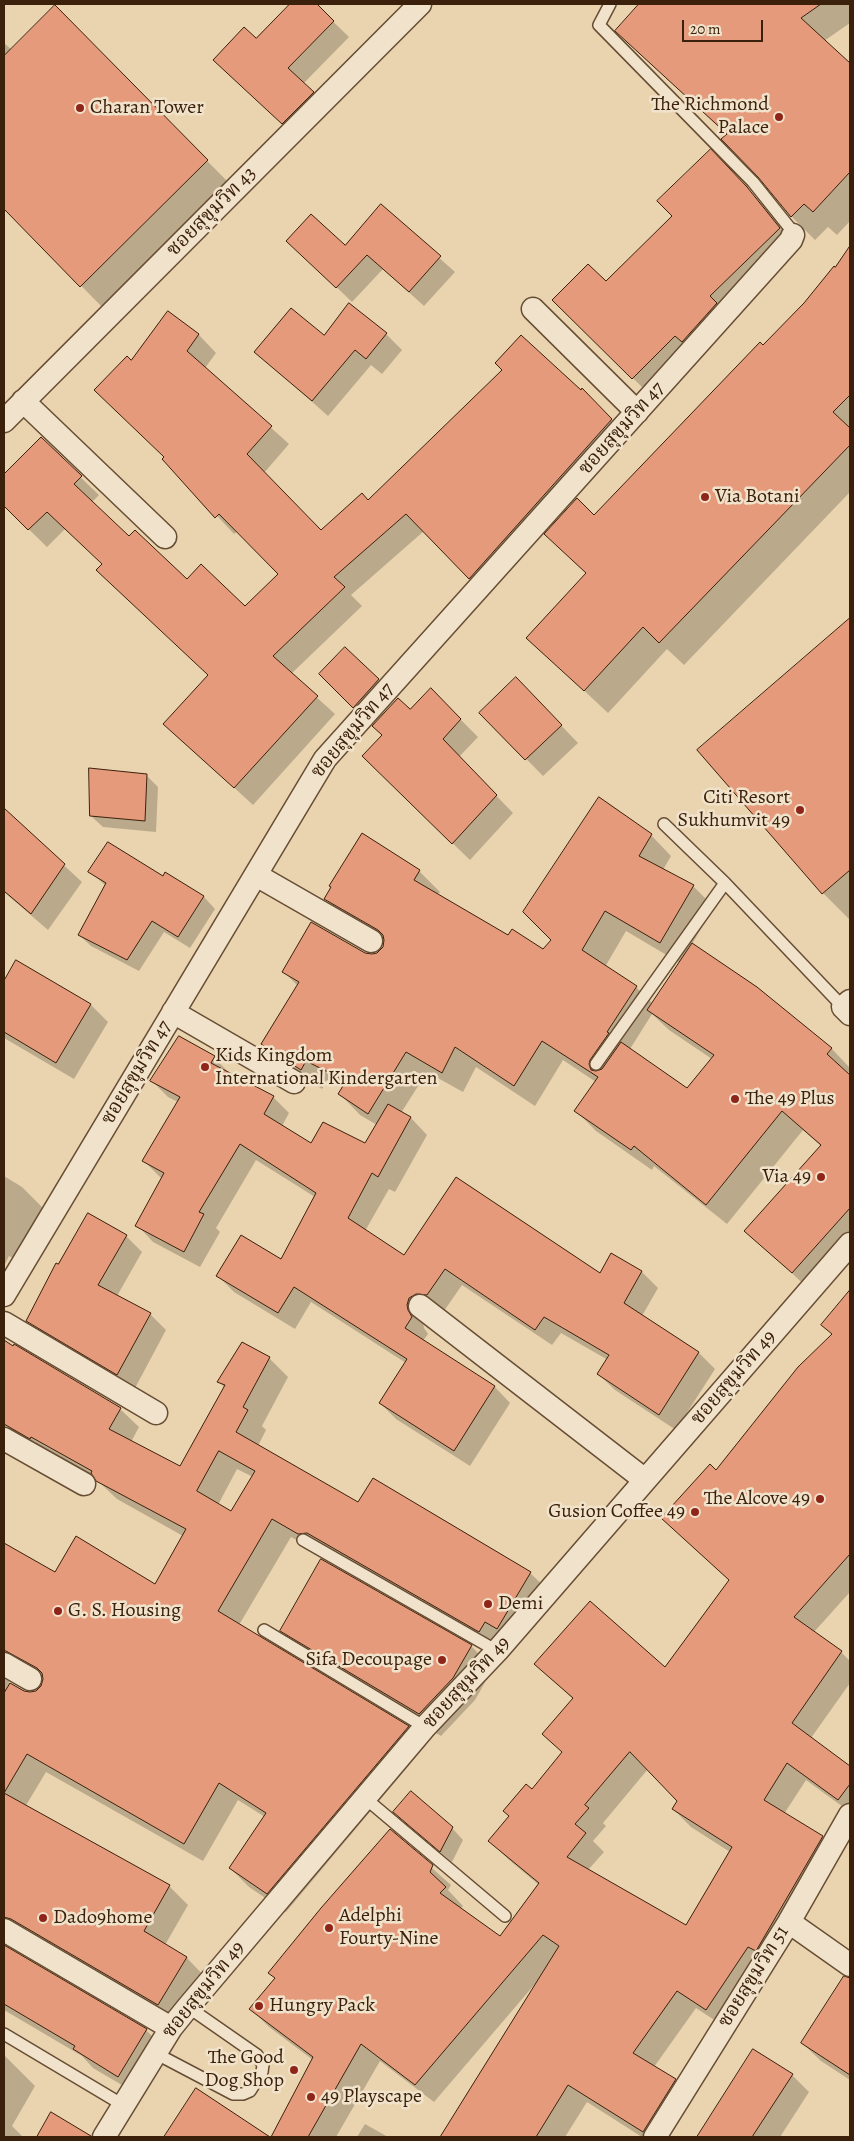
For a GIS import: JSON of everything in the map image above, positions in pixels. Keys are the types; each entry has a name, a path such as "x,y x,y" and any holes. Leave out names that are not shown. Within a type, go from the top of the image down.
{"street":[{"name":"ซอยสุขุมวิท 43","path":"4,421 420,4"},
{"name":"ซอยสุขุมวิท 47","path":"4,1295 325,759 791,240 793,235"},
{"path":"533,309 637,412"},
{"path":"23,401 165,537"},
{"path":"256,874 371,941"},
{"path":"173,1012 294,1082"},
{"name":"ซอยสุขุมวิท 49","path":"104,2137 171,2028 425,1728 497,1651 850,1244"},
{"path":"420,1306 645,1480"},
{"path":"4,1323 156,1413"},
{"path":"4,1439 84,1484"},
{"path":"4,1664 30,1679"},
{"name":"ซอยสุขุมวิท 51","path":"655,2137 789,1922 850,1816"},
{"path":"789,1922 850,1965"},
{"path":"4,1930 171,2028"}],"lane":[{"path":"610,4 599,25 753,182 793,232 793,235"},
{"path":"664,824 848,1008"},
{"path":"596,1064 725,883"},
{"path":"303,1540 497,1651"},
{"path":"264,1630 425,1728"},
{"path":"365,1798 505,1916"},
{"path":"155,2053 233,2094 250,2092 262,2072 263,2065 257,2055 188,2008"},
{"path":"4,2034 123,2104"}],"building":[{"path":"290,4 317,4 334,21 288,68 314,92 282,124 213,60 244,27 256,38"},
{"name":"The Richmond Palace","path":"639,4 821,4 801,18 850,63 850,172 813,212 804,204 791,217 758,177 721,139 727,134 615,31"},
{"name":"Charan Tower","path":"55,5 208,160 80,287 4,209 4,56"},
{"path":"711,149 747,187 780,228 710,296 717,303 682,342 675,336 632,379 552,300 588,264 606,281 672,216 657,201"},
{"path":"381,204 441,256 409,292 367,255 336,288 286,241 311,214 345,245"},
{"name":"Via Botani","path":"850,246 850,395 833,412 850,428 850,445 659,643 643,627 584,691 526,638 586,573 544,534 577,498 594,515 760,342 763,345 804,303 835,267"},
{"path":"349,303 387,333 366,359 355,350 312,401 254,352 291,308 324,335"},
{"path":"168,311 199,334 187,351 272,426 247,454 321,530 362,493 368,500 502,370 495,363 521,335 581,390 582,388 612,419 469,579 406,514 334,577 345,587 273,656 318,696 234,788 163,724 208,675 96,570 102,564 47,512 28,530 4,506 4,474 41,437 82,476 74,484 129,536 135,530 187,579 201,564 245,606 278,574 219,514 215,518 162,459 164,457 94,390 127,356 131,360"},
{"name":"Citi Resort Sukhumvit 49","path":"850,618 850,870 822,894 697,750"},
{"path":"345,647 379,679 353,708 319,674"},
{"path":"516,677 562,725 525,760 479,713"},
{"path":"431,688 461,719 443,739 497,795 452,844 362,756 382,735 372,726 398,698 410,709"},
{"path":"89,768 147,774 145,821 90,816"},
{"path":"599,797 652,834 639,856 694,885 660,943 605,911 582,950 637,986 607,1032 609,1033 590,1060 591,1070 602,1069 621,1042 687,1088 714,1055 647,1010 692,943 757,987 832,1048 827,1054 850,1075 850,1208 792,1273 744,1231 821,1145 782,1111 706,1205 634,1146 631,1150 574,1111 598,1077 542,1041 514,1086 455,1047 442,1073 406,1052 368,1114 338,1094 346,1081 306,1061 301,1070 261,1044 299,982 282,972 311,922 365,953 377,953 383,947 383,935 378,930 324,899 331,887 329,886 362,833 420,870 414,880 508,935 512,929 543,949 551,940 523,912"},
{"path":"4,808 65,864 31,914 4,891"},
{"path":"108,842 163,876 165,872 204,896 178,937 152,921 127,960 78,935 106,883 88,872"},
{"path":"16,960 91,1004 56,1063 4,1032 4,981"},
{"path":"179,1036 215,1056 211,1063 274,1096 264,1114 311,1143 323,1122 365,1143 388,1104 411,1117 378,1177 372,1173 348,1218 404,1255 456,1177 600,1273 611,1253 642,1271 624,1303 699,1352 659,1415 597,1374 609,1355 544,1317 535,1330 445,1269 427,1295 416,1294 409,1298 407,1305 412,1317 405,1328 495,1386 454,1451 379,1403 407,1359 294,1287 278,1313 216,1276 241,1235 281,1259 316,1193 240,1144 199,1212 204,1214 184,1252 135,1226 164,1173 142,1161 180,1097 150,1081"},
{"path":"88,1213 127,1235 98,1285 151,1313 117,1375 26,1321 56,1263 58,1264"},
{"path":"850,1290 850,1554 794,1617 842,1651 792,1723 850,1766 850,1784 838,1800 787,1763 764,1800 823,1836 756,1951 748,1947 706,2010 677,1991 633,2053 676,2079 643,2132 568,2085 536,2137 440,2137 559,1946 543,1935 415,2085 361,2044 308,2137 271,2137 313,2057 249,2009 275,1978 268,1973 321,1908 390,1829 433,1865 430,1872 446,1887 440,1893 500,1936 539,1883 488,1841 509,1816 503,1811 526,1784 532,1789 562,1752 542,1734 573,1698 534,1664 590,1601 665,1667 729,1580 661,1518 710,1464 716,1470 798,1367 832,1334 821,1325","holes":["630,1752 677,1801 672,1809 732,1847 686,1925 567,1857 586,1833 575,1824 589,1808 585,1805"]},
{"path":"4,1340 13,1346 14,1344 121,1408 109,1429 180,1466 225,1385 217,1382 242,1342 270,1357 243,1407 248,1410 236,1432 358,1502 373,1478 531,1572 497,1629 485,1622 479,1632 307,1533 298,1534 272,1519 218,1611 409,1726 267,1894 229,1868 266,1813 219,1783 184,1844 27,1754 4,1793 4,1693 10,1683 24,1691 36,1691 41,1686 43,1679 42,1673 37,1668 4,1650 4,1543 55,1572 76,1536 155,1584 186,1529 96,1481 91,1473 92,1471 4,1424","holes":["219,1451 255,1471 231,1511 197,1491"]},
{"path":"321,1559 472,1645 453,1678 419,1714 280,1631"},
{"path":"411,1791 453,1827 440,1852 393,1812"},
{"path":"4,1793 170,1885 144,1931 187,1957 158,2005 11,1919 4,1917"},
{"path":"4,1945 147,2029 118,2077 73,2049 75,2046 4,2004"},
{"path":"844,1976 850,1978 850,2075 801,2043"},
{"path":"753,2049 793,2074 752,2137 697,2137"},
{"path":"196,2088 270,2137 164,2137"},
{"path":"51,2112 91,2136 91,2137 37,2137"}],"place":[{"name":"Charan Tower","path":"80,108"},
{"name":"The Richmond Palace","path":"779,117"},
{"name":"Via Botani","path":"705,497"},
{"name":"Citi Resort Sukhumvit 49","path":"800,810"},
{"name":"Kids Kingdom International Kindergarten","path":"205,1067"},
{"name":"The 49 Plus","path":"735,1099"},
{"name":"Via 49","path":"821,1177"},
{"name":"The Alcove 49","path":"820,1499"},
{"name":"Gusion Coffee 49","path":"695,1512"},
{"name":"Demi","path":"488,1604"},
{"name":"G. S. Housing","path":"58,1611"},
{"name":"Sifa Decoupage","path":"442,1660"},
{"name":"Dado9home","path":"43,1918"},
{"name":"Adelphi Fourty-Nine","path":"329,1928"},
{"name":"Hungry Pack","path":"259,2006"},
{"name":"The Good Dog Shop","path":"294,2070"},
{"name":"49 Playscape","path":"311,2097"}]}
